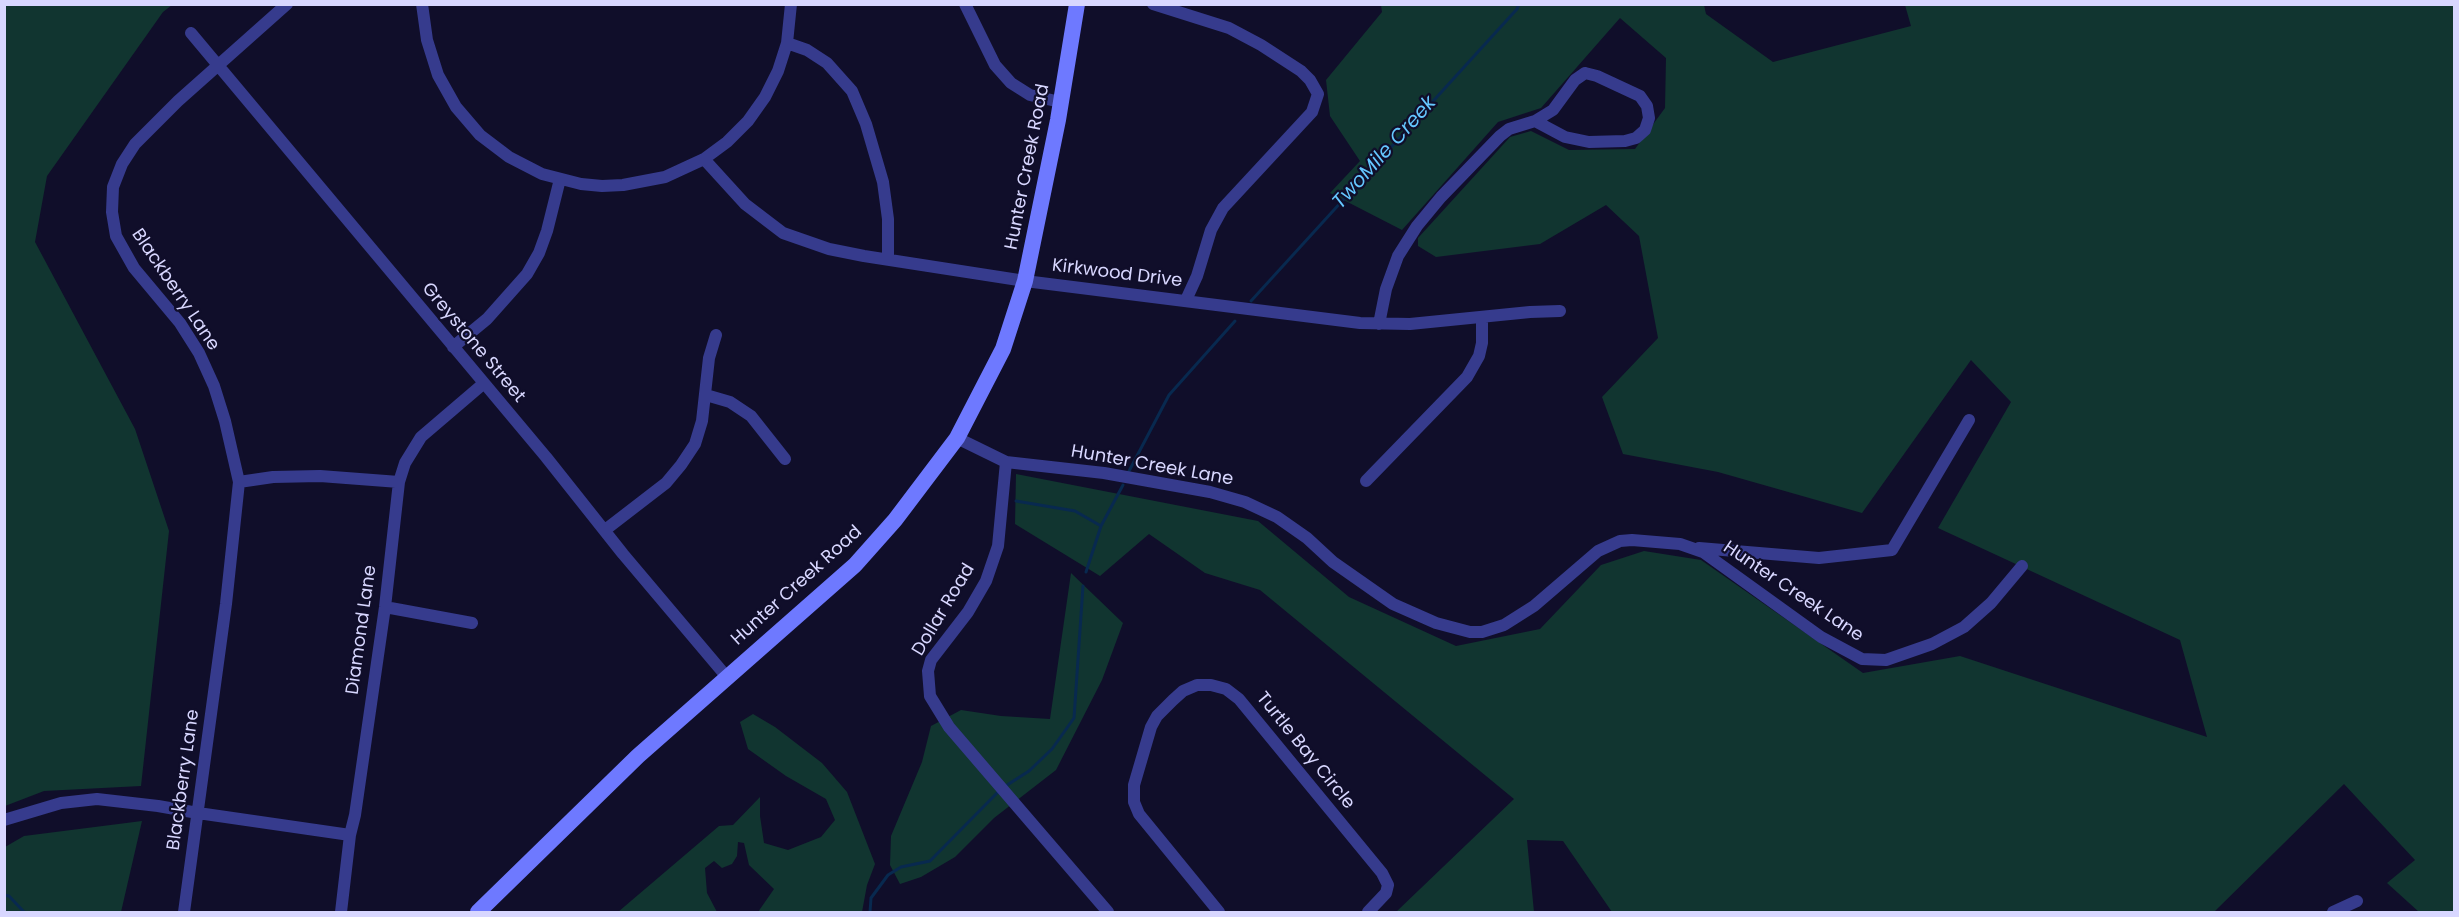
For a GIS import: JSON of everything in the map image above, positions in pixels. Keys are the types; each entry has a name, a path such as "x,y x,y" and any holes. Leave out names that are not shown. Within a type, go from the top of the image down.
{"main road":[{"name":"Hunter Creek Road","path":"478,912 638,756 726,676 855,565 910,501 957,438 1003,349 1025,281 1077,4"}],"street":[{"name":"Blackberry Lane","path":"184,912 226,604 239,482 225,421 214,386 199,353 180,323 127,257 116,236 111,212 117,175 128,153 178,101 287,4"},
{"path":"422,4 425,31 432,58 446,92 480,135 525,166 560,179 602,186 644,182 665,177 704,159 727,142 748,121 778,71 787,43 791,4"},
{"path":"965,4 995,65 1011,83 1030,95 1060,102"},
{"path":"1153,4 1228,28 1261,45 1301,71 1310,80 1318,94 1312,112 1223,208 1211,230 1197,276 1186,300"},
{"name":"Greystone Street","path":"191,33 220,65 726,676"},
{"path":"787,43 807,50 827,63 852,91 862,113 883,182 888,219 888,258"},
{"path":"1379,324 1386,287 1398,256 1417,226 1441,197 1500,135 1509,129 1535,121 1553,110 1575,80 1585,73 1597,76 1640,96 1647,106 1649,118 1645,130 1636,138 1613,142 1589,142 1565,137 1535,121"},
{"name":"Kirkwood Drive","path":"704,159 745,204 783,233 829,249 1025,281 1337,321 1410,324 1560,311"},
{"path":"453,347 487,319 527,274 539,253 547,231 560,179"},
{"path":"1366,481 1467,377 1479,356 1482,343 1482,318"},
{"path":"605,530 648,498 681,465 699,433 706,395 709,358 716,335"},
{"name":"Diamond Lane","path":"340,912 385,607 399,482 405,463 421,437 483,384"},
{"path":"706,395 730,402 751,416 784,459"},
{"name":"Hunter Creek Lane","path":"1692,548 1819,558 1892,550 1970,420"},
{"path":"957,438 1006,462"},
{"name":"Hunter Creek Lane","path":"1006,462 1104,473 1210,492 1245,502 1278,517 1307,538 1333,562 1393,604 1436,623 1470,632 1493,630 1525,613 1588,558 1608,545 1632,540 1680,544 1703,552 1821,637 1851,654 1874,661 1921,649 1964,627 1991,603 2022,566"},
{"name":"Dollar Road","path":"1006,462 998,546 986,581 968,612 932,660 927,676 930,696 949,727 1108,912"},
{"path":"239,482 273,477 320,476 399,482"},
{"path":"385,607 472,623"},
{"name":"Turtle Bay Circle","path":"1219,912 1139,814 1134,802 1134,785 1151,727 1173,700 1183,691 1197,685 1211,685 1226,689 1239,699 1382,873 1388,885 1386,893 1368,912"},
{"path":"4,820 61,802 97,799 350,835"},
{"path":"2333,912 2357,900"}],"green space":[{"path":"5,4 172,5 163,12 47,176 35,242 135,429 169,531 141,786 44,791 5,806"},
{"path":"1381,5 1704,5 1706,14 1773,62 1911,26 1905,5 2454,5 2454,912 2419,912 2387,883 2415,860 2344,784 2214,912 1612,912 1563,841 1527,840 1534,912 1396,912 1514,799 1260,590 1205,573 1149,534 1100,576 1015,524 1016,474 1258,521 1349,597 1456,646 1540,629 1601,565 1644,551 1701,560 1863,673 1960,656 2207,737 2180,640 1938,528 2011,402 1971,360 1862,513 1718,472 1623,454 1602,397 1658,338 1639,236 1606,205 1540,244 1436,257 1418,246 1418,238 1510,137 1531,131 1569,150 1635,149 1665,108 1666,58 1620,18 1541,108 1498,122 1402,230 1330,193 1360,161 1330,116 1326,80 1382,12"},
{"path":"1071,573 1123,623 1102,680 1056,770 994,818 955,857 921,877 900,884 890,865 891,836 922,762 931,726 961,710 1001,716 1050,719"},
{"path":"753,714 775,727 822,763 847,792 875,864 867,885 862,912 758,912 774,889 749,865 744,843 738,842 737,856 732,864 722,868 714,861 705,868 707,893 717,912 618,912 719,826 733,825 760,797 764,843 788,850 821,837 835,820 826,799 786,776 748,749 740,722"},
{"path":"142,821 121,912 5,912 5,847 24,836"}],"waterway":[{"name":"TwoMile Creek","path":"1251,301 1517,9 1519,4"},
{"name":"TwoMile Creek","path":"1128,473 1169,395 1235,321"},
{"name":"TwoMile Creek","path":"1086,572 1101,526 1123,485"},
{"path":"1016,501 1075,511 1101,526"},
{"name":"TwoMile Creek","path":"1004,787 1029,771 1052,749 1074,718 1083,586"},
{"path":"870,912 871,898 888,875 901,867 930,861 997,793"},
{"path":"4,895 9,896 24,912"}]}
